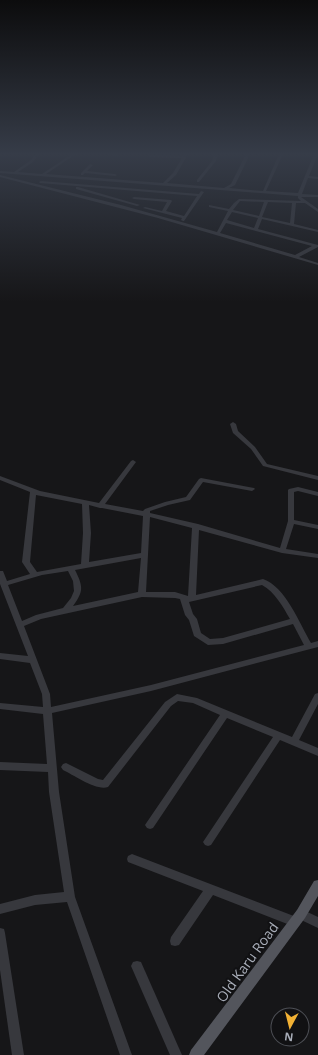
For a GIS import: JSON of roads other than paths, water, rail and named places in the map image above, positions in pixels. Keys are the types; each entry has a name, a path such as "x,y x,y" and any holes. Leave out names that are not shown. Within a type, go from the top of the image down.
{"main road":[{"name":"Old Karu Road","path":"196,1055 298,918 318,885"}],"street":[{"path":"109,203 218,233 318,264"},
{"path":"132,203 138,205"},
{"path":"164,212 169,203"},
{"path":"181,223 194,203"},
{"path":"218,233 237,203"},
{"path":"256,229 265,203"},
{"path":"292,225 294,203"},
{"path":"307,203 318,210"},
{"path":"210,206 318,231"},
{"path":"144,208 185,217"},
{"path":"225,221 317,245"},
{"path":"295,256 317,245"},
{"path":"233,424 235,432 253,448 265,465 318,478"},
{"path":"100,506 133,462"},
{"path":"0,478 33,491 85,503 146,514 196,526 282,551 318,556"},
{"path":"142,594 143,555 147,510 153,507 188,499 201,480 252,489"},
{"path":"282,551 291,521 291,490 298,489 318,494"},
{"path":"33,491 26,562 35,575"},
{"path":"85,503 87,533 86,565"},
{"path":"291,521 318,527"},
{"path":"196,526 188,598 189,615 193,619 197,634 208,642 223,641 294,621"},
{"path":"4,584 35,575 143,555"},
{"path":"65,611 78,594 79,588 70,568"},
{"path":"0,573 46,694 52,768 70,897 126,1055"},
{"path":"20,625 39,617 142,594 175,595 188,598 263,582 268,583 277,593 309,647"},
{"path":"0,706 47,711 151,688 318,644"},
{"path":"0,656 34,660"},
{"path":"66,767 98,783 106,784 168,704 177,696 187,698 226,713 318,752"},
{"path":"294,741 318,696"},
{"path":"150,824 226,713"},
{"path":"208,842 279,735"},
{"path":"0,766 52,768"},
{"path":"132,859 210,890 318,923"},
{"path":"175,941 210,890"},
{"path":"0,910 27,901 50,897 70,897"},
{"path":"0,933 18,1055"},
{"path":"137,966 176,1055"}]}
